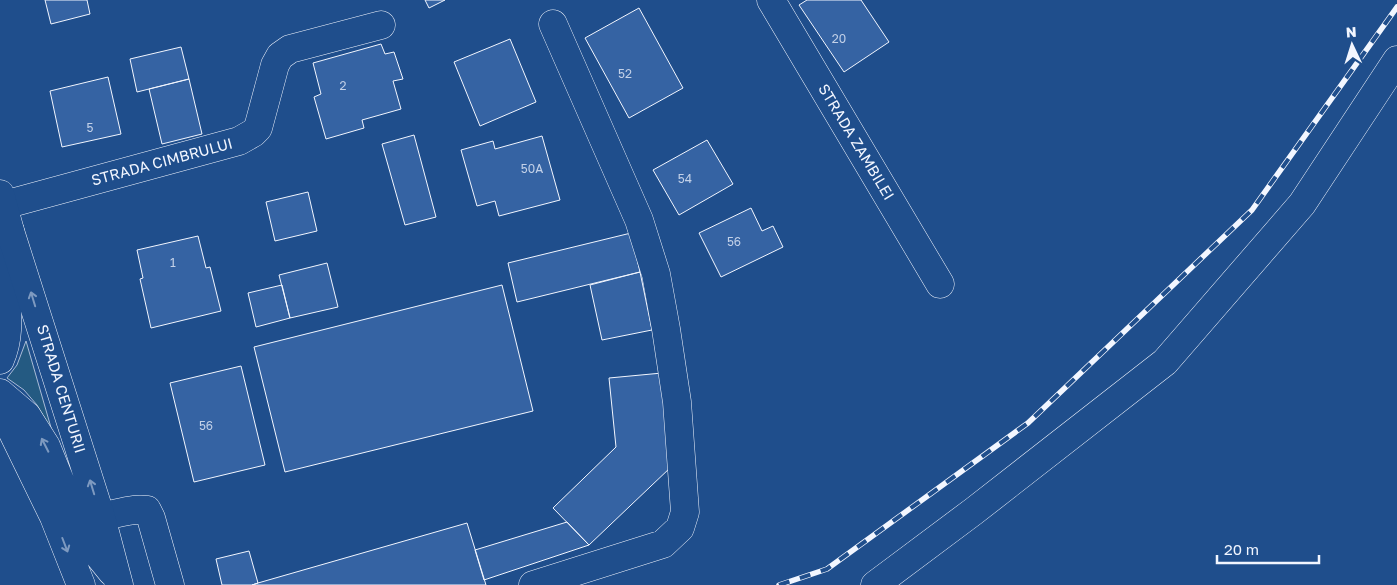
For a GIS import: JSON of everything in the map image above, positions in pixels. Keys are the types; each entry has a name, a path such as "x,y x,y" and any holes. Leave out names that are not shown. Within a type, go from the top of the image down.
{"street":[{"name":"STRADA ZAMBILEI","path":"771,0 940,284"},
{"path":"533,585 663,544 680,528 685,512 677,402 656,274 639,220 553,24"},
{"name":"STRADA CIMBRULUI","path":"2,199 239,141 258,128 275,65 280,56 290,49 381,25"},
{"path":"876,585 974,512 1165,362 1302,204 1397,60"},
{"name":"STRADA CENTURII","path":"2,199 10,231 101,517 118,582"},
{"path":"0,360 4,351 8,326 5,268 10,231"},
{"path":"0,393 27,416 46,446 82,535 118,582"},
{"path":"0,406 54,517 81,585"},
{"path":"101,517 129,510 147,510 170,585"}],"shaded area":[{"path":"26,341 52,431 37,405 24,390 7,378 17,365"}],"building":[{"path":"45,0 87,0 90,14 51,24"},
{"path":"425,0 445,0 429,8"},
{"path":"807,0 861,0 889,42 844,72 799,5"},
{"path":"639,8 683,88 629,118 585,38"},
{"path":"510,39 536,102 480,126 454,62"},
{"path":"381,44 385,54 394,52 403,79 393,81 401,109 362,120 364,128 326,139 314,97 321,94 313,63"},
{"path":"181,47 189,79 137,92 130,59"},
{"path":"108,77 121,134 62,147 50,91"},
{"path":"189,79 202,134 162,144 149,89"},
{"path":"414,135 436,217 405,225 382,144"},
{"path":"542,136 560,200 499,216 495,201 477,206 461,150 493,141 495,149"},
{"path":"707,140 733,184 679,215 653,170"},
{"path":"308,192 317,231 275,241 266,202"},
{"path":"751,208 762,231 773,226 783,247 721,277 699,233"},
{"path":"631,233 640,272 517,302 508,263"},
{"path":"198,236 206,268 210,267 221,311 151,328 140,279 143,278 137,250"},
{"path":"327,263 338,307 290,318 279,275"},
{"path":"640,272 652,330 602,340 590,285"},
{"path":"282,285 290,318 256,327 248,293"},
{"path":"502,285 533,411 285,472 254,347"},
{"path":"241,366 265,465 194,482 170,383"},
{"path":"662,373 671,467 589,545 553,508 616,447 609,378"},
{"path":"567,522 589,545 484,580 475,550"},
{"path":"467,523 486,585 252,585 258,583"},
{"path":"249,551 258,583 252,585 222,585 216,559"}],"railway":[{"path":"779,585 827,569 1028,423 1252,210 1397,7"}]}
